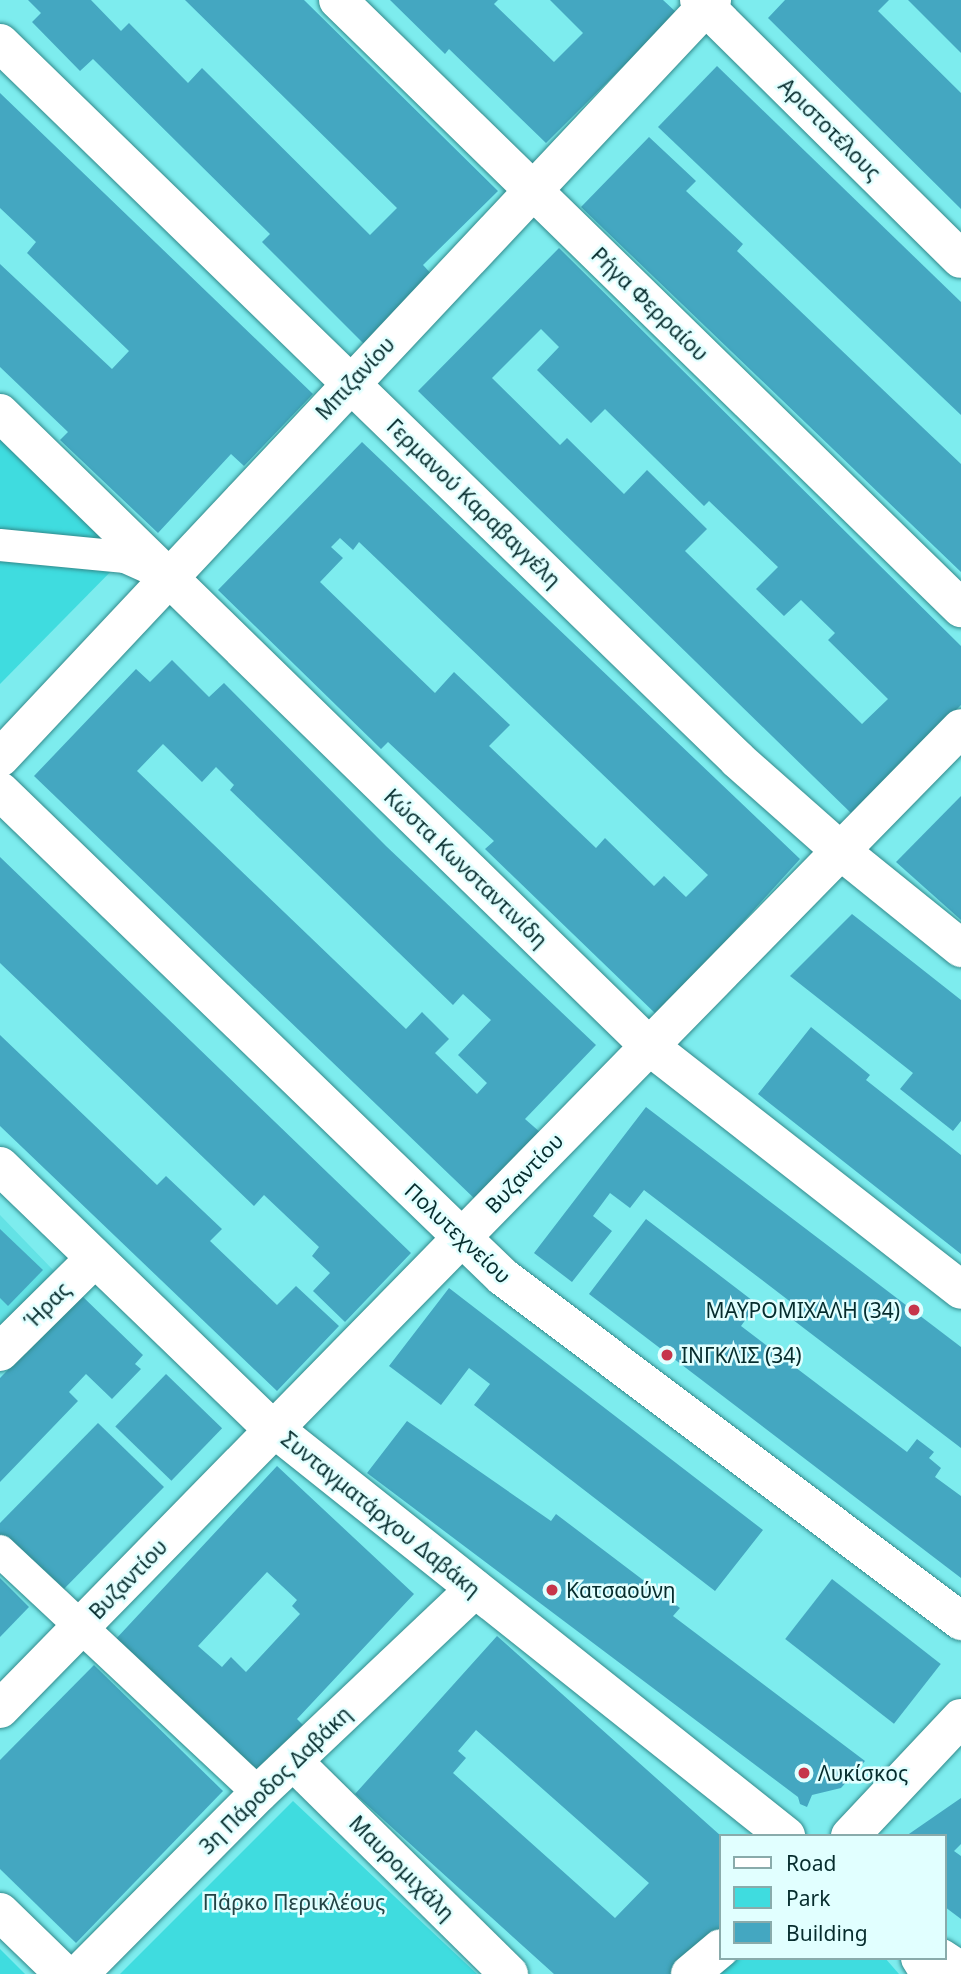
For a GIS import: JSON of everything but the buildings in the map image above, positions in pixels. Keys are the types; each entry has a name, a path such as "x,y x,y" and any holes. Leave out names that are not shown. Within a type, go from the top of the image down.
{"street":[{"name":"Ρήγα Φερραίου","path":"338,0 961,608"},
{"name":"Μπιζανίου","path":"0,758 534,190 706,2"},
{"name":"Αριστοτέλους","path":"706,2 961,259"},
{"name":"Γερμανού Καραβαγγέλη","path":"0,43 738,760 842,852 961,948"},
{"name":"Κώστα Κωνσταντινίδη","path":"0,413 649,1046 961,1290"},
{"path":"0,545 125,556 169,578"},
{"name":"Βυζαντίου","path":"0,1709 961,728"},
{"name":"Πολυτεχνείου","path":"0,791 503,1277 961,1621"},
{"name":"Συνταγματάρχου Δαβάκη","path":"0,1166 274,1429 783,1834"},
{"name":"Ήρας","path":"0,1352 94,1259"},
{"path":"0,1551 259,1793"},
{"name":"3η Πάροδος Δαβάκη","path":"79,1974 259,1793 475,1589"},
{"path":"852,1834 961,1718"},
{"name":"Μαυρομιχάλη","path":"294,1762 509,1974"},
{"path":"0,1912 64,1974"},
{"path":"690,1974 720,1949"},
{"path":"944,1960 961,1971"}],"shaded area":[{"path":"0,1215 54,1271 0,1327"}],"green space":[{"path":"0,434 125,557 0,684"},
{"name":"Πάρκο Περικλέους","path":"293,1801 477,1974 120,1974"},
{"path":"0,1949 25,1974 0,1974"},
{"path":"733,1960 887,1960 899,1974 717,1974"}],"place":[{"name":"ΜΑΥΡΟΜΙΧΑΛΗ (34)","path":"914,1310"},
{"name":"ΙΝΓΚΛΙΣ (34)","path":"667,1355"},
{"name":"Κατσαούνη","path":"552,1590"},
{"name":"Λυκίσκος","path":"804,1773"}]}
